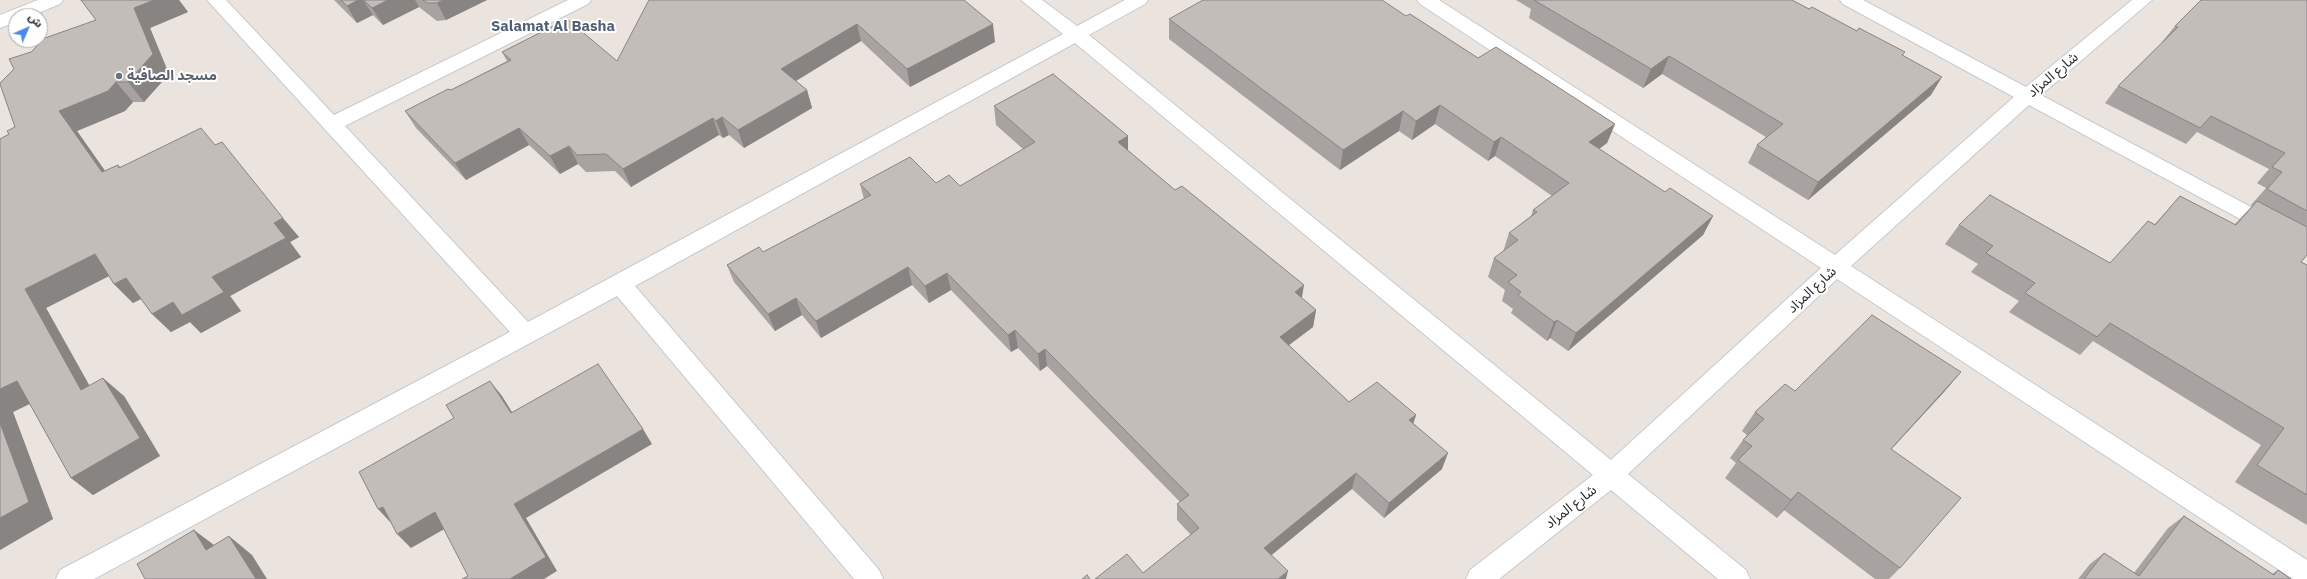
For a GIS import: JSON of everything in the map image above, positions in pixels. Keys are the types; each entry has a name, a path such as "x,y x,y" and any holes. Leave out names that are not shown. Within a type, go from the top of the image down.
{"street":[{"path":"0,22 54,0"},
{"path":"216,0 526,335"},
{"path":"332,124 582,0"},
{"path":"1030,0 1076,34 1737,579"},
{"path":"69,579 526,335 1139,0"},
{"path":"1426,0 2307,574"},
{"path":"1849,0 2307,247"},
{"name":"شارع المزاد","path":"1479,579 1611,475 1836,267 2027,96 2143,0"},
{"path":"620,284 870,579"}],"building":[{"path":"81,0 154,0 134,8 153,54 128,82 116,82 108,91 59,111 102,172 118,165 119,168 201,128 215,145 222,142 283,218 274,223 286,238 212,277 224,292 182,315 173,302 152,314 126,278 114,284 95,254 25,289 81,390 103,378 140,438 71,478 17,381 0,389 0,139 9,134 7,131 15,127 0,83 14,69 9,59 31,52 35,48 48,48 48,37 96,20"},
{"path":"341,0 358,0 347,6"},
{"path":"364,0 388,0 372,8"},
{"path":"423,0 443,0 437,3 427,3"},
{"path":"649,0 964,0 993,24 907,69 857,24 781,69 807,90 738,130 722,117 716,121 713,118 623,169 606,154 577,155 569,146 550,156 519,128 455,163 405,111 511,60 502,52 567,19 617,61"},
{"path":"1203,0 1382,0 1406,16 1410,14 1478,58 1496,47 1615,124 1589,142 1665,192 1670,188 1713,216 1576,333 1557,320 1554,322 1518,295 1521,292 1508,282 1517,275 1494,258 1518,240 1509,233 1537,212 1533,210 1569,183 1501,137 1494,142 1440,105 1416,121 1403,111 1343,150 1169,19"},
{"path":"1534,0 1792,0 1809,9 1812,7 1857,31 1859,28 1905,52 1902,55 1942,77 1818,182 1757,145 1783,124 1669,56 1651,69"},
{"path":"2201,0 2307,0 2307,211 2267,189 2282,172 2272,167 2285,153 2211,116 2200,128 2118,86 2178,27 2175,26"},
{"path":"1053,74 1128,136 1118,142 1175,190 1182,186 1304,285 1295,292 1316,310 1280,337 1349,402 1377,382 1416,415 1409,420 1448,453 1389,503 1356,473 1264,548 1288,571 1278,579 1095,579 1127,554 1143,573 1199,528 1177,504 1189,495 1045,349 1038,354 1015,330 1008,335 947,273 925,286 908,267 816,321 796,298 768,314 727,265 759,247 763,252 871,195 860,184 910,157 936,183 949,175 960,186 1035,142 994,106"},
{"path":"1990,195 2110,263 2148,221 2155,225 2180,196 2236,225 2257,201 2307,227 2307,255 2301,262 2307,265 2307,495 2257,465 2284,428 2110,323 2097,337 2025,293 2035,283 1986,253 1993,246 1959,225"},
{"path":"1872,315 1961,372 1891,449 1961,498 1900,568 1798,492 1791,500 1738,460 1752,446 1743,440 1764,419 1755,412 1785,384 1795,391"},
{"path":"598,364 643,429 514,504 546,557 510,579 462,579 468,576 435,512 397,534 383,507 378,509 359,472 454,418 446,405 490,381 511,413"},
{"path":"0,423 29,502 0,518"},
{"path":"2184,516 2274,575 2278,570 2291,579 2084,579 2104,553 2139,576"},
{"path":"194,530 206,550 229,536 256,579 145,579 137,564"},
{"path":"1087,575 1090,579 1082,579"}],"place":[{"name":"مسجد الصافية","path":"119,76"}],"district":[{"name":"Salamat Al Basha","path":"553,27"}]}
